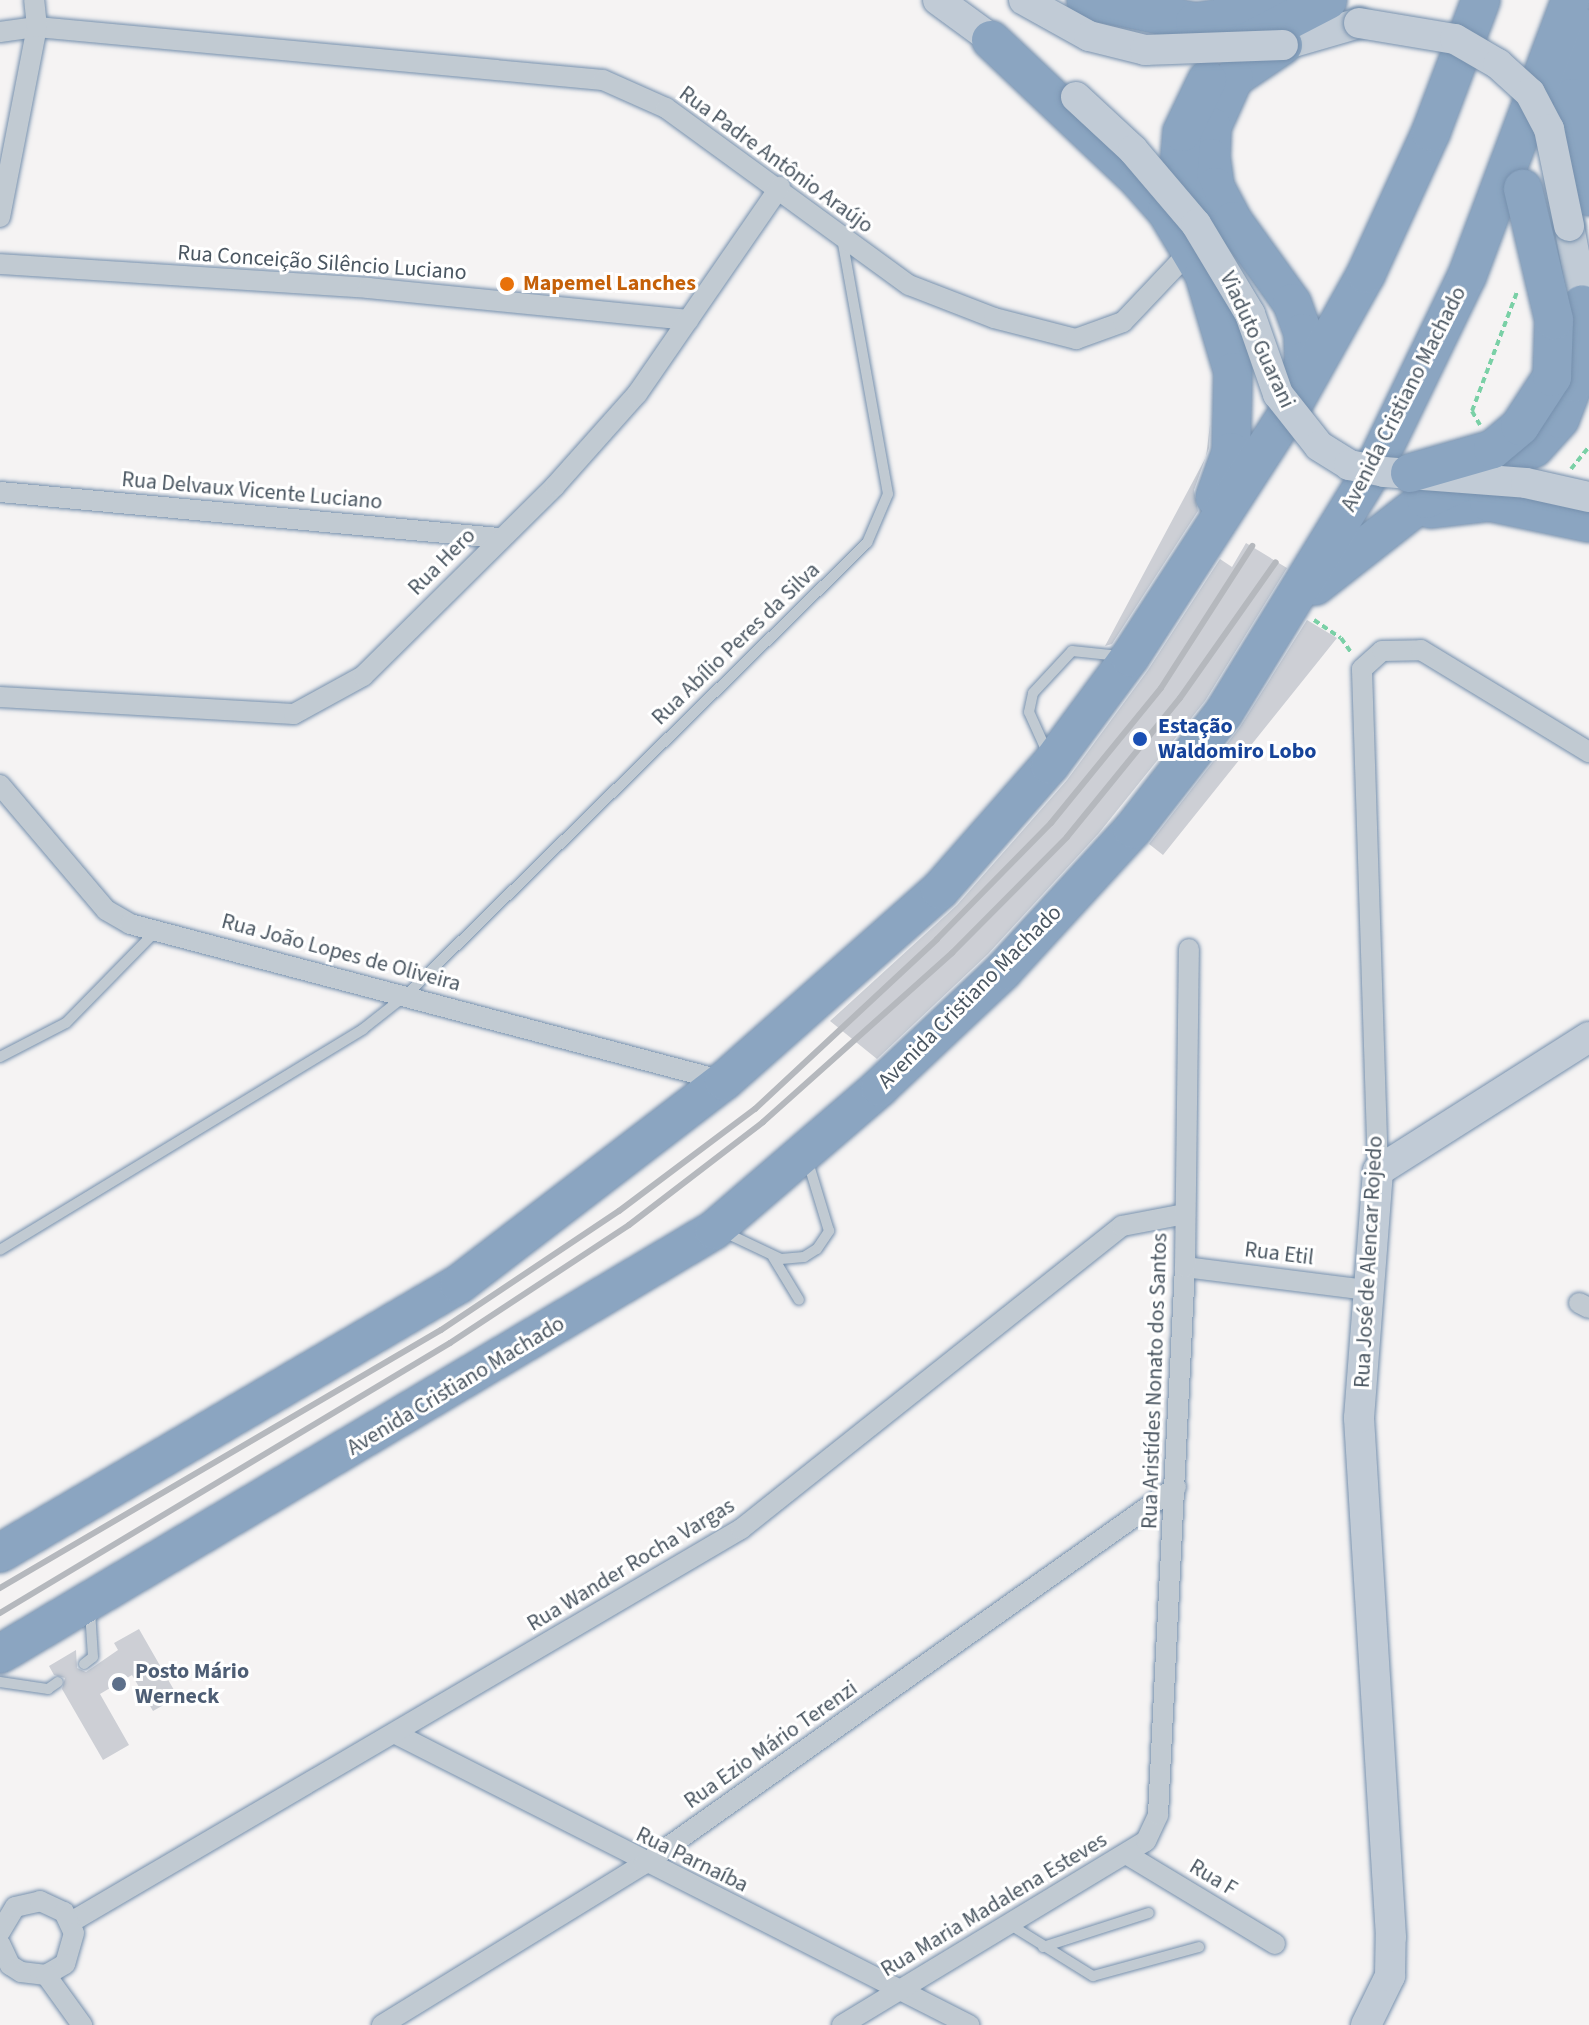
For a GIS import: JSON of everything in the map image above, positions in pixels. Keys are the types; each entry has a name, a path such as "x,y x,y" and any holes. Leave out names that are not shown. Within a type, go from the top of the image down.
{"highway":[{"path":"1086,0 1157,7 1195,22 1319,0"},
{"path":"1194,557 1231,452 1234,400 1222,332 1178,179 1182,132 1200,89 1238,46 1328,0"},
{"path":"0,1553 459,1284 724,1081 940,890 1051,762 1130,657 1290,410 1372,262 1431,132 1481,0"},
{"name":"Avenida Cristiano Machado","path":"0,1654 714,1230 805,1153 1003,971 1133,829 1223,714 1375,466 1467,276 1519,145 1571,0"},
{"path":"1578,0 1572,98 1589,197"},
{"path":"991,40 1138,179 1194,237"},
{"path":"1283,45 1234,78 1212,127 1211,158 1221,198 1292,303 1303,333 1304,361 1290,410"},
{"path":"1410,473 1493,449 1540,402 1552,377 1554,320 1523,189 1519,145"},
{"path":"1292,606 1397,518 1534,448 1560,419 1574,383 1586,318"},
{"path":"1397,518 1446,505 1489,502 1589,523"}],"main road":[{"name":"Viaduto Guarani","path":"938,0 1076,97 1133,150 1250,314 1278,394 1295,421 1319,446 1349,465 1526,483 1589,497"},
{"path":"1024,0 1089,36 1145,50 1283,45 1359,23 1455,39 1498,64 1530,93 1549,129 1586,318"},
{"path":"1378,1171 1589,1037"},
{"name":"Rua José de Alencar Rojedo","path":"1366,2025 1390,1976 1359,1418 1378,1171"}],"street":[{"path":"0,217 37,27 34,0"},
{"name":"Rua Padre Antônio Araújo","path":"0,32 37,27 603,80 666,108 780,187 909,285 994,318 1076,339 1123,322 1194,237"},
{"name":"Rua Hero","path":"0,697 294,714 363,676 499,538 555,486 637,394 780,187"},
{"name":"Rua Conceição Silêncio Luciano","path":"0,264 368,288 688,320"},
{"name":"Rua Delvaux Vicente Luciano","path":"0,492 499,538"},
{"path":"1362,669 1382,651 1421,650 1589,752"},
{"name":"Rua José de Alencar Rojedo","path":"1362,669 1378,1171"},
{"name":"Rua João Lopes de Oliveira","path":"0,785 106,910 130,924 724,1081"},
{"name":"Rua Aristídes Nonato dos Santos","path":"1158,1815 1185,1267 1189,949"},
{"name":"Rua Wander Rocha Vargas","path":"71,1922 741,1529 1122,1226 1185,1214"},
{"name":"Rua Etil","path":"1185,1267 1368,1290"},
{"name":"Rua Ezio Mário Terenzi","path":"382,2025 644,1864 1176,1487"},
{"name":"Rua Parnaíba","path":"396,1734 644,1864 969,2025"},
{"name":"Rua Maria Madalena Esteves","path":"842,2025 1146,1841 1158,1815"},
{"name":"Rua F","path":"1126,1854 1275,1944"},
{"path":"0,1932 6,1916 27,1902 53,1904 71,1922 71,1955 46,1975 21,1972 10,1965 0,1944"},
{"path":"46,1975 82,2025"}],"lane":[{"name":"Rua Abílio Peres da Silva","path":"0,1250 363,1029 406,995 867,543 888,494 842,236"},
{"path":"1051,762 1029,712 1033,693 1072,651 1130,657"},
{"path":"0,1057 66,1023 157,930"},
{"path":"714,1230 773,1257 804,1257 817,1249 829,1231 805,1153"},
{"path":"773,1257 799,1300"},
{"path":"84,1664 93,1657 89,1602"},
{"path":"0,1682 48,1689 58,1682"},
{"path":"1043,1947 1149,1913"},
{"path":"1009,1924 1093,1976 1199,1947"}],"path":[{"path":"1292,606 1341,638 1362,669"}],"building":[{"path":"1205,458 1194,490 1198,511 1112,644 1105,646"},
{"path":"1246,543 1287,568 1205,701 1099,833 988,954 877,1059 830,1021 957,905 1067,780 1148,670 1220,559 1232,567"},
{"path":"1307,620 1337,638 1163,855 1149,844 1240,727"},
{"path":"139,1629 178,1697 153,1711 132,1675 100,1694 129,1745 103,1760 62,1689 65,1678 54,1675 49,1666 76,1650 77,1668 86,1672 118,1650 114,1643"}],"railway":[{"path":"0,1588 441,1330 619,1211 755,1109 937,939 1051,823 1161,688 1252,546"},
{"path":"0,1613 450,1343 629,1225 763,1122 952,953 1067,837 1180,698 1276,562"}],"place":[{"name":"Mapemel Lanches","path":"507,284"},
{"name":"Estação Waldomiro Lobo","path":"1140,739"},
{"name":"Posto Mário Werneck","path":"119,1684"}]}
